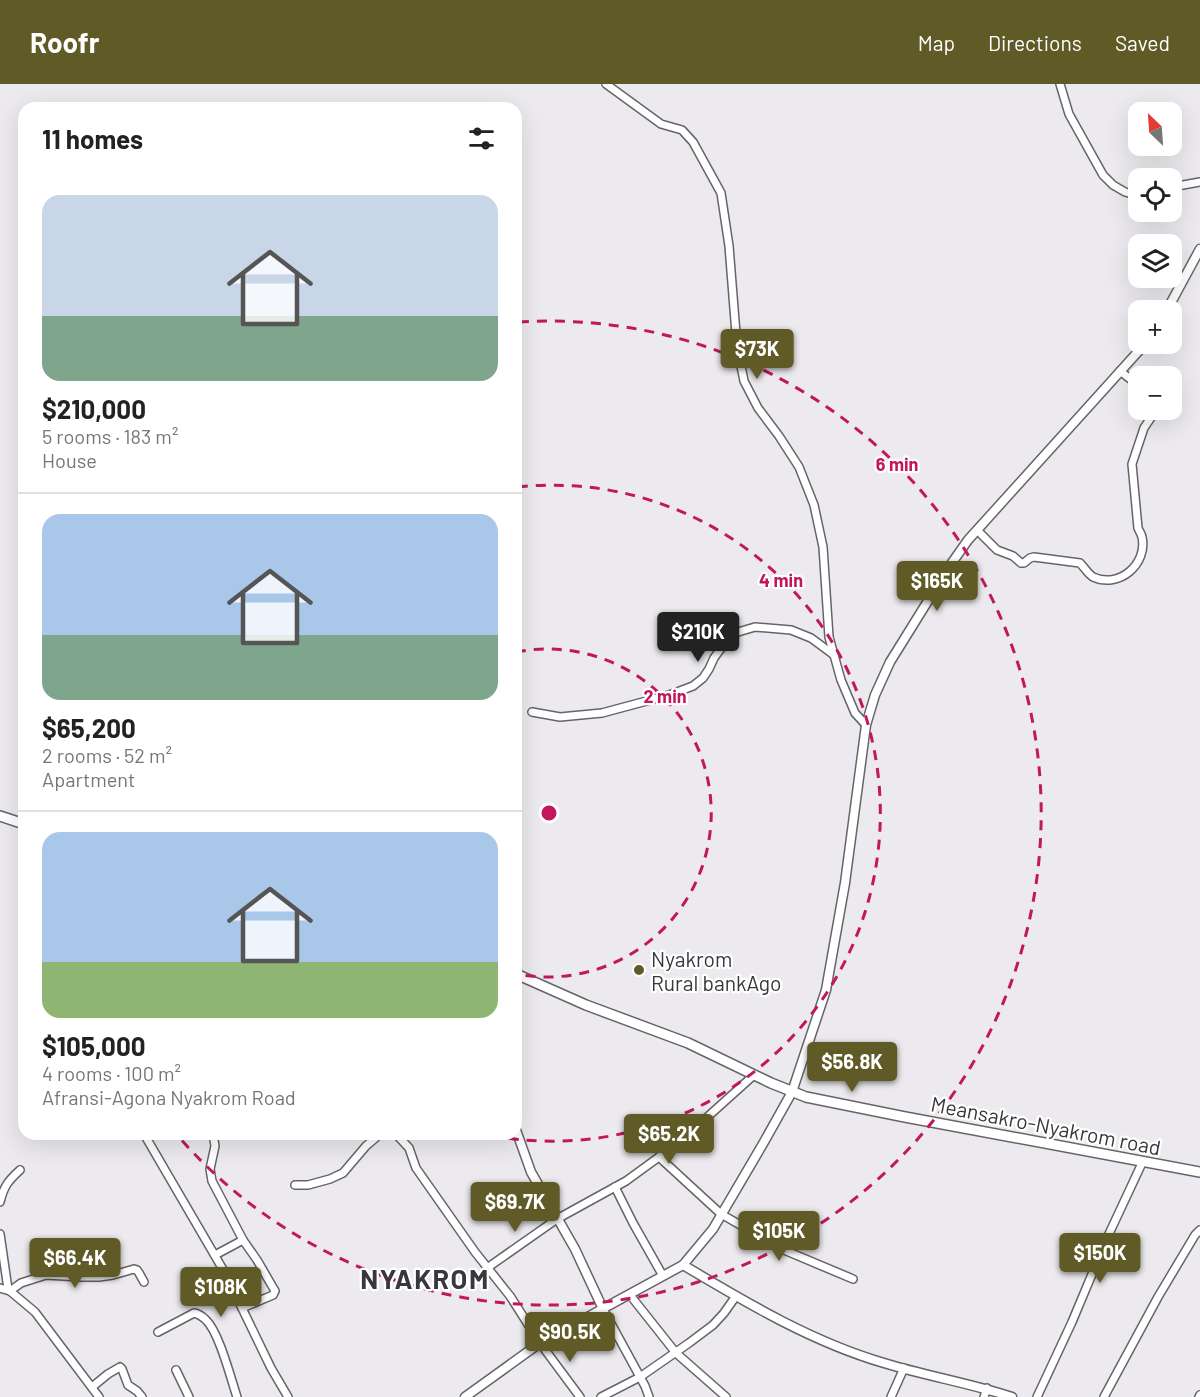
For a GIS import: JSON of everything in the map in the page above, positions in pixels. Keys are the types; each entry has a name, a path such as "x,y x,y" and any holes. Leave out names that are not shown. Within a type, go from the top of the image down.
{"main road":[{"path":"0,816 18,822"},
{"name":"Meansakro-Nyakrom road","path":"522,977 586,1005 688,1043 806,1097 1200,1172"}],"street":[{"path":"606,84 661,123 687,134 721,193 729,246 737,346 744,381 758,408 799,467 814,505 822,547 829,637 841,680 855,713 866,725"},
{"path":"1060,84 1069,114 1103,175 1113,185 1128,193"},
{"path":"1182,185 1200,182"},
{"path":"1173,300 1197,263 1200,249"},
{"path":"468,1396 540,1344 683,1265 713,1229 792,1092 826,990 848,862 866,725 874,695 890,662 949,567 977,531 1136,354"},
{"path":"1120,371 1128,377"},
{"path":"977,531 998,550 1013,556 1021,563 1034,556 1080,562 1092,576 1101,579 1117,579 1125,575 1133,568 1142,548 1132,464 1144,428 1149,420"},
{"path":"532,711 560,717 602,713 669,695 693,686 703,678 725,643 738,632 755,627 791,630 811,638 834,655"},
{"path":"487,1268 557,1219 626,1181 684,1138 754,1075"},
{"path":"148,1140 215,1255 286,1396"},
{"path":"214,1140 210,1175 243,1240 275,1292 243,1308"},
{"path":"296,1185 308,1185 343,1173 373,1140"},
{"path":"402,1140 409,1148 416,1168 487,1268 510,1296 540,1344 580,1397"},
{"path":"520,1140 531,1172 575,1249 649,1397"},
{"path":"659,1157 722,1214 784,1250 853,1279"},
{"path":"1036,1397 1072,1322 1143,1161"},
{"path":"0,1202 8,1180 20,1170"},
{"path":"615,1187 663,1276"},
{"path":"1104,1397 1158,1297 1200,1230"},
{"path":"0,1234 6,1289 35,1312 99,1397"},
{"path":"215,1255 243,1240"},
{"path":"683,1265 779,1319 829,1343 884,1363 986,1393 1012,1397"},
{"path":"6,1289 46,1275 99,1276 134,1269 140,1273 144,1282"},
{"path":"630,1295 676,1353 726,1397"},
{"path":"601,1397 640,1377 676,1353 713,1325 736,1296"},
{"path":"158,1332 194,1313 204,1317 216,1336 237,1397"},
{"path":"92,1387 120,1367 128,1384 142,1397"},
{"path":"891,1397 904,1368"},
{"path":"177,1370 189,1397"}],"place":[{"name":"Nyakrom Rural bankAgo","path":"639,970"}],"district":[{"name":"NYAKROM","path":"425,1278"}]}
